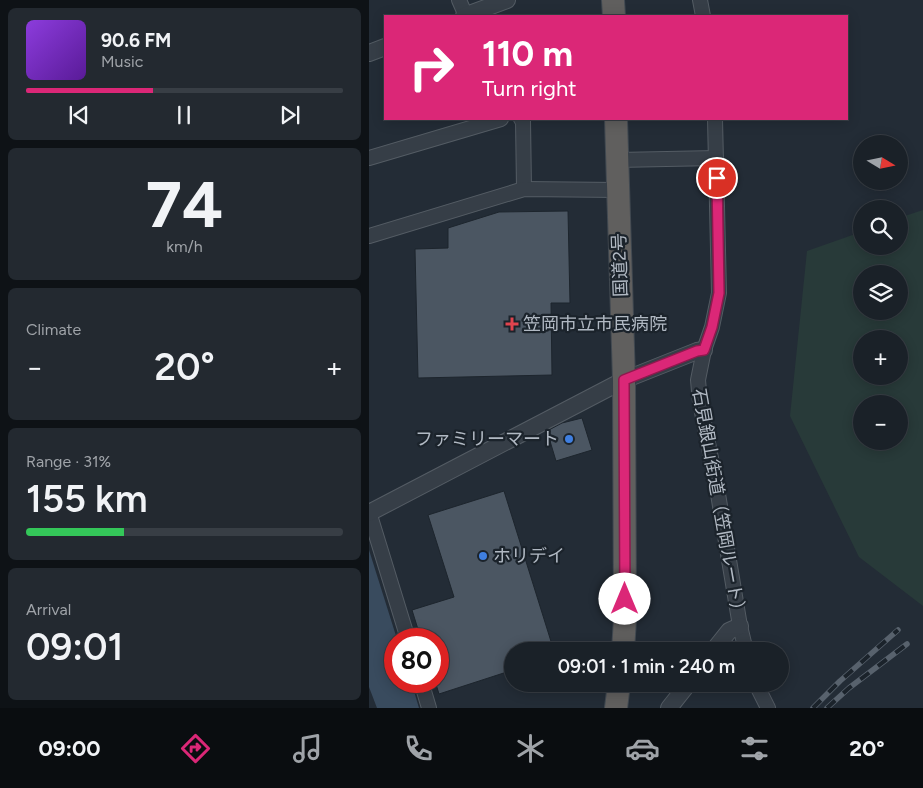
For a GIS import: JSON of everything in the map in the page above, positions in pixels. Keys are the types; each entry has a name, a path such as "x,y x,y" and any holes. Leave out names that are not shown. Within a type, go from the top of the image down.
{"highway":[{"path":"613,0 614,15"},
{"name":"国道2号","path":"616,120 624,380 624,642"},
{"path":"616,708 618,692"}],"street":[{"path":"459,0 465,15"},
{"path":"468,15 507,0"},
{"path":"700,0 703,15"},
{"path":"369,54 384,47"},
{"path":"369,158 498,120"},
{"path":"523,120 524,189"},
{"name":"石見銀山街道（笠岡ルート）","path":"715,120 719,293 698,380 700,402 744,642"},
{"path":"617,160 716,158"},
{"path":"369,236 524,189 617,190"},
{"path":"405,628 369,512 624,380 697,351 704,350"},
{"path":"720,642 729,631 740,626"},
{"path":"669,708 682,692"},
{"path":"761,692 768,708"},
{"path":"425,693 429,708"}],"shaded area":[{"path":"924,210 923,606 859,557 790,416 807,251 853,235 853,255 908,255 908,215"}],"water":[{"path":"369,550 394,628 384,628 384,693 415,693 419,708 377,708 369,687"}],"building":[{"path":"568,211 570,303 551,303 552,375 418,378 415,249 448,248 448,228 499,212"},
{"name":"ファミリーマート","path":"582,418 592,450 556,461 547,431 562,423"},
{"name":"ホリデイ","path":"504,491 551,642 504,642 504,673 449,691 449,628 418,628 412,610 454,597 428,515"}],"railway":[{"path":"813,708 840,681 898,630"},
{"path":"827,708 849,688 907,644"}],"place":[{"name":"笠岡市立市民病院","path":"512,324"},
{"name":"ファミリーマート","path":"569,439"},
{"name":"ホリデイ","path":"483,556"}],"route":[{"path":"625,599 624,380 697,351 704,350 716,313 719,293 717,178"}]}
